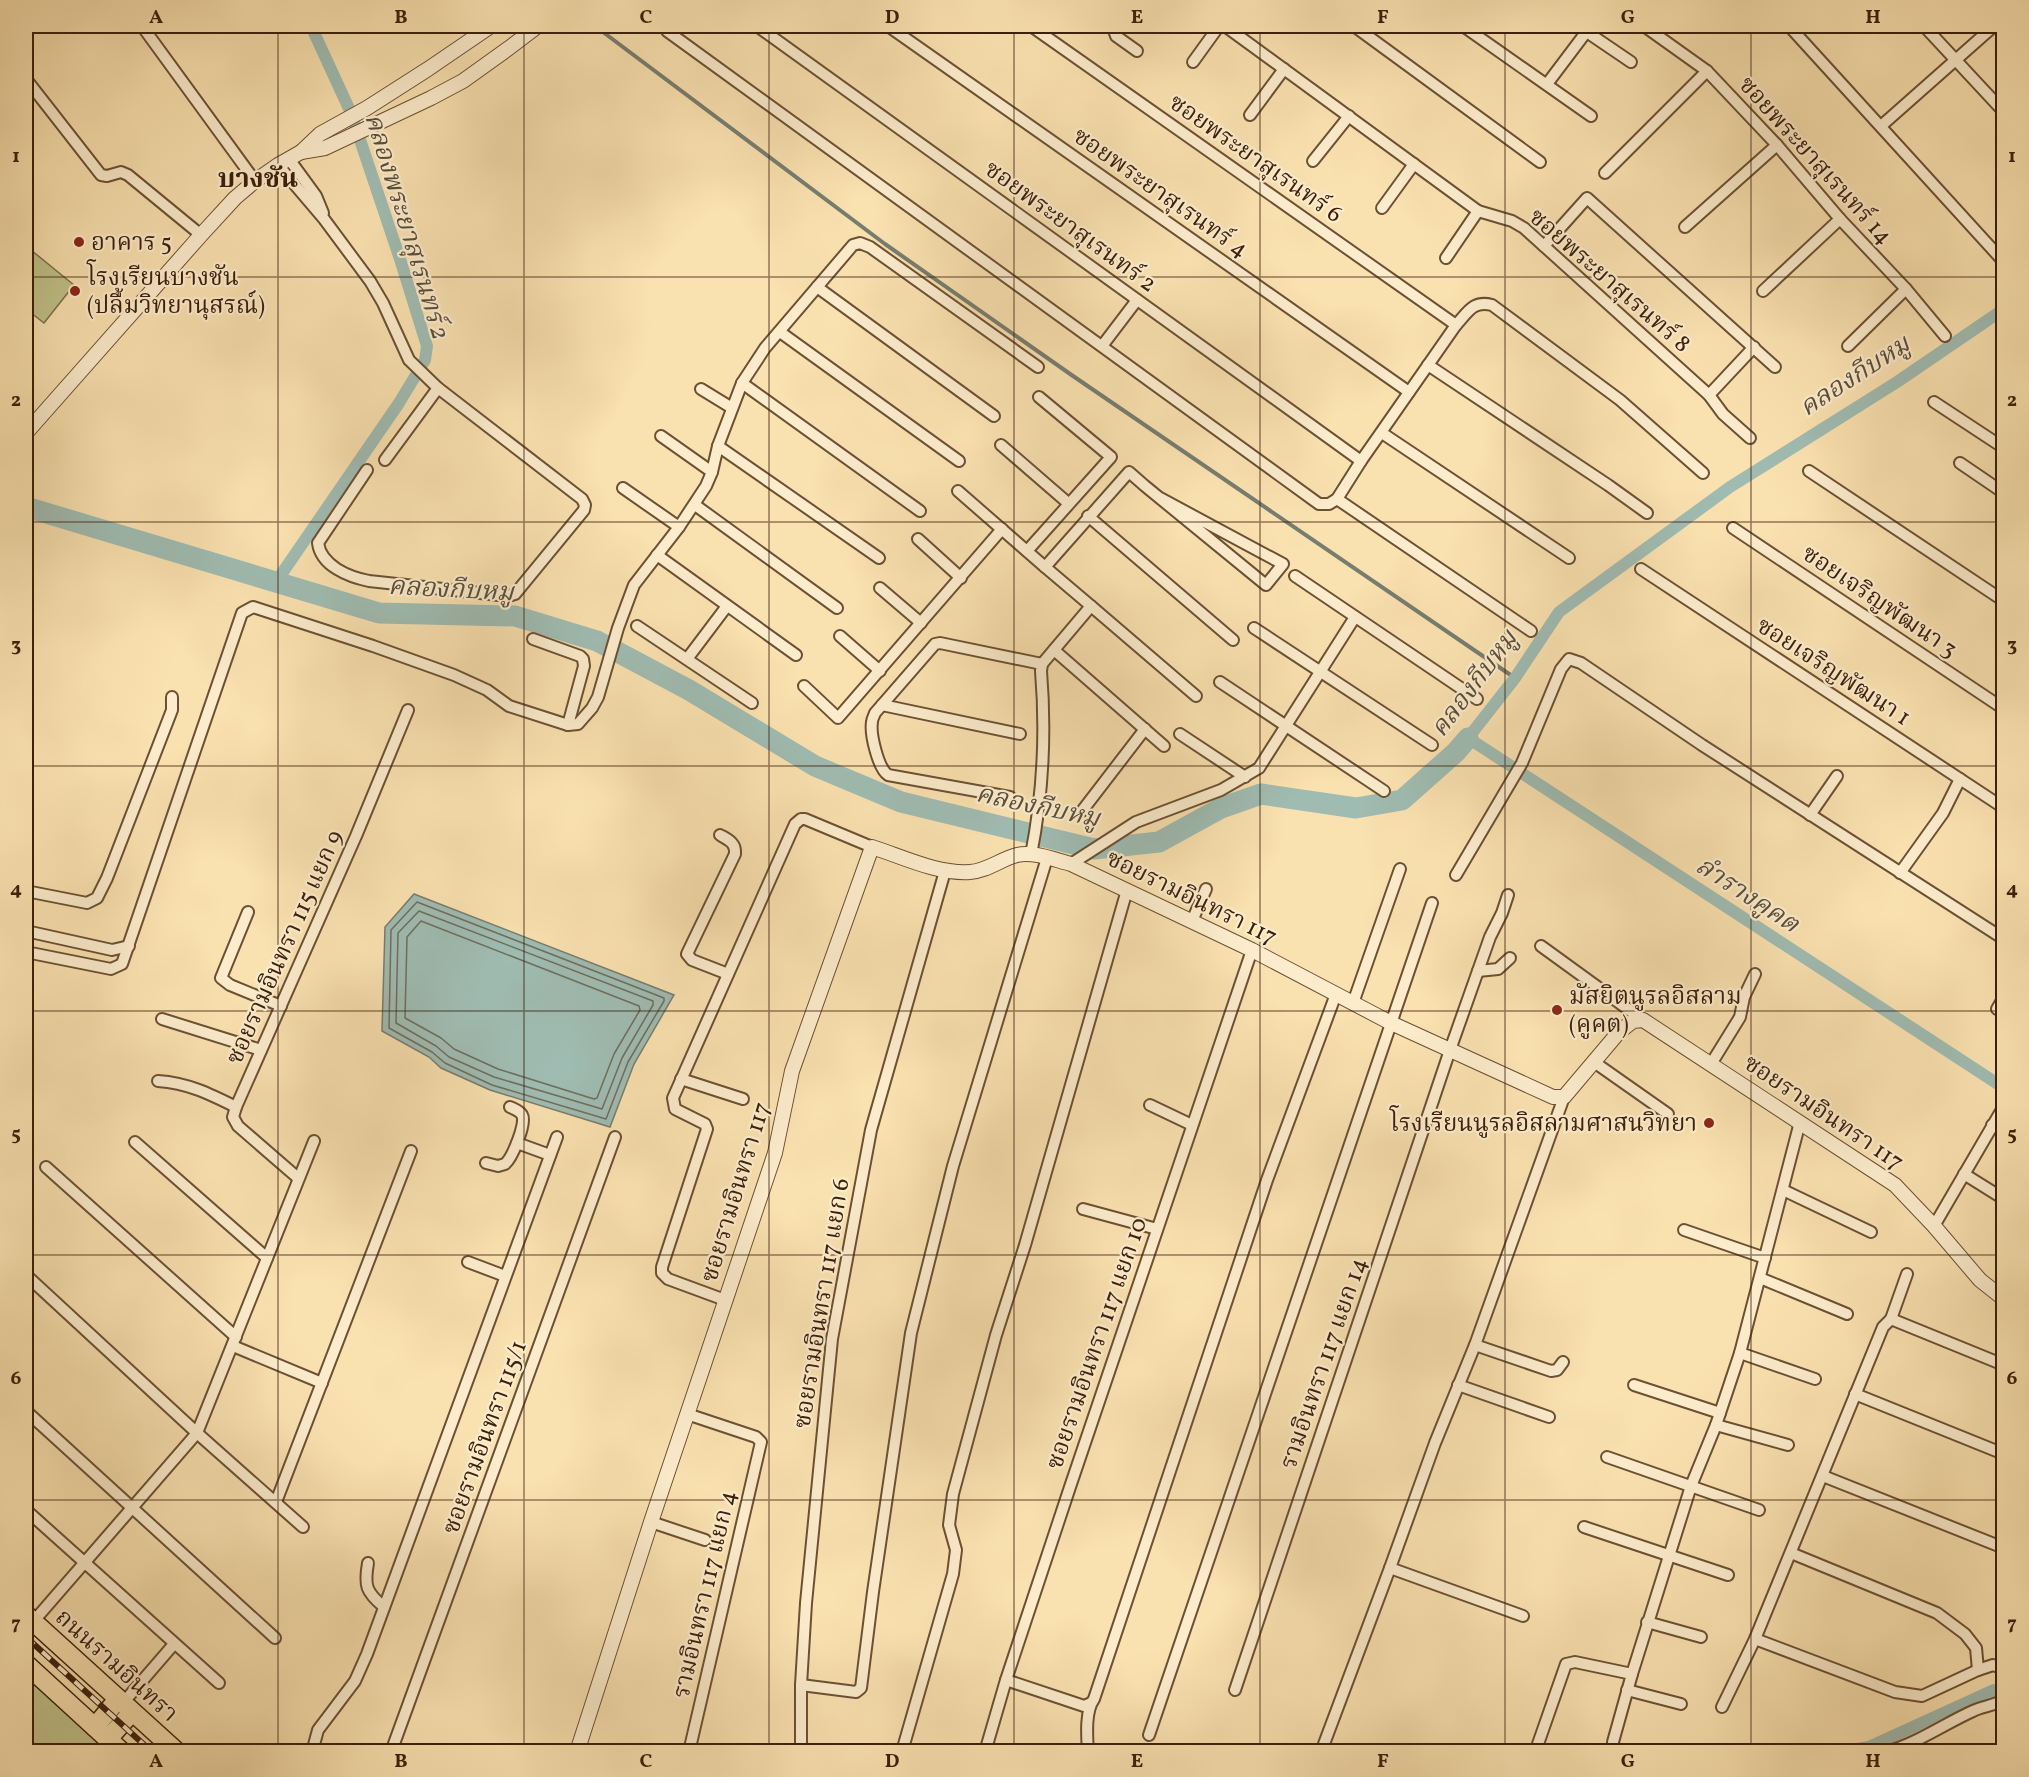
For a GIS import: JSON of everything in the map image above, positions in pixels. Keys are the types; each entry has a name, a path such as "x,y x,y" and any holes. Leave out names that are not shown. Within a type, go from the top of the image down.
{"highway":[{"name":"ถนนรามอินทรา","path":"29,1618 177,1752"},
{"path":"26,1664 122,1752"},
{"path":"102,1733 125,1705"}],"street":[{"path":"142,26 255,181"},
{"path":"26,433 235,198 320,134 367,108 491,26"},
{"path":"289,159 339,142 464,81 538,26"},
{"path":"664,26 667,31 1319,504 1329,504 1337,499 1456,325 1482,302 1492,305 1620,400 1702,473"},
{"name":"ซอยพระยาสุเรนทร์ 2","path":"757,26 1361,461"},
{"name":"ซอยพระยาสุเรนทร์ 4","path":"888,26 1409,392"},
{"name":"ซอยพระยาสุเรนทร์ 6","path":"1031,26 1456,325"},
{"path":"1116,26 1114,30 1116,36 1137,51"},
{"path":"1193,62 1220,26"},
{"name":"ซอยพระยาสุเรนทร์ 8","path":"1225,26 1478,211 1512,221 1524,228 1709,396 1722,414 1750,438"},
{"path":"1354,26 1540,162"},
{"path":"1463,26 1591,116"},
{"name":"ซอยพระยาสุเรนทร์ 14","path":"1644,26 1707,71 1777,145 1839,219 1906,289 1945,336"},
{"path":"1789,26 2004,262"},
{"path":"1924,26 2004,112"},
{"path":"1881,126 1994,26"},
{"path":"1547,84 1583,28 1631,62"},
{"path":"1250,115 1284,69"},
{"path":"1605,173 1707,71"},
{"path":"26,79 99,173 104,176 116,172 128,175 201,235"},
{"path":"1313,161 1349,116"},
{"path":"1685,227 1777,145"},
{"path":"289,159 316,196 324,219 370,280 409,360 438,388 584,502 584,510 515,594 508,596 369,581 355,578 328,562 319,552 318,543 367,470"},
{"path":"1382,208 1414,164"},
{"path":"1544,246 1587,198 1774,367"},
{"path":"1446,258 1478,211"},
{"path":"1763,291 1839,219"},
{"path":"26,952 111,969 122,964 242,613 248,608 253,607 373,646 444,672 487,690 509,706 568,725 578,724 592,708 608,667 618,628 634,585 695,505 706,486 718,446 742,383 765,348 853,245 860,243 870,247 1038,367"},
{"path":"817,287 994,416"},
{"path":"1848,346 1906,289"},
{"path":"1102,346 1137,300"},
{"path":"780,332 959,461"},
{"path":"1709,396 1754,347"},
{"path":"1428,364 1647,513"},
{"path":"742,383 920,511"},
{"path":"385,460 438,388"},
{"path":"701,389 732,408"},
{"path":"1027,551 1111,457 1039,397"},
{"path":"1934,402 2004,448"},
{"path":"1382,434 1569,558"},
{"path":"662,436 712,471"},
{"path":"1001,445 1068,503"},
{"path":"718,446 879,558"},
{"path":"1960,463 2004,493"},
{"path":"1809,471 2004,601"},
{"path":"1045,567 1129,472 1160,498 1266,585 1282,564 1160,498"},
{"path":"623,488 679,527"},
{"path":"958,491 1196,696"},
{"path":"1337,499 1531,631"},
{"path":"695,505 837,608"},
{"path":"1088,516 1233,640"},
{"name":"ซอยเจริญพัฒนา 3","path":"1733,528 2004,709"},
{"path":"804,686 838,718 1002,529"},
{"path":"918,539 961,578"},
{"path":"657,555 796,655"},
{"name":"ซอยเจริญพัฒนา 1","path":"1641,569 2004,808"},
{"path":"1295,576 1477,699"},
{"path":"880,588 921,623"},
{"path":"687,659 727,606"},
{"path":"1031,855 1039,806 1044,728 1042,664 1091,606"},
{"path":"1077,860 1136,822 1221,790 1259,768 1355,617"},
{"path":"637,626 752,703"},
{"path":"1254,628 1432,745"},
{"path":"840,636 880,671"},
{"path":"533,639 583,659 584,666 568,725"},
{"path":"1010,797 888,775 883,771 877,758 872,722 875,712 935,644 940,643 1042,664"},
{"path":"1054,650 1164,746"},
{"path":"1456,875 1522,763 1561,669 1569,659 1573,659 2004,939"},
{"path":"1220,682 1384,791"},
{"path":"26,891 87,903 98,898 172,710 172,697"},
{"path":"882,705 1020,734"},
{"name":"ซอยรามอินทรา 115 แยก 9","path":"236,1107 356,836 408,710"},
{"path":"1082,811 1145,729"},
{"path":"1180,735 1245,777"},
{"path":"1810,815 1837,776"},
{"path":"1900,873 1943,813 1960,779"},
{"path":"725,1300 668,1279 662,1273 662,1266 707,1129 705,1124 675,1109 673,1098 790,832 798,821 806,819 872,847"},
{"path":"720,835 733,843 735,854 687,954 692,960 728,974"},
{"name":"ซอยรามอินทรา 117","path":"577,1752 651,1522 775,1153 792,1071 872,847 945,871 971,872 1019,855 1077,860 1127,890 1252,950 1391,1023 1552,1097 1564,1097"},
{"path":"801,1685 856,1692 861,1688 910,1333 953,1166 1047,858"},
{"path":"1353,1003 1400,869"},
{"name":"ซอยรามอินทรา 117 แยก 6","path":"801,1752 801,1685 806,1603 832,1339 871,1130 945,871"},
{"path":"1192,921 1206,889"},
{"path":"903,1748 953,1574 956,1550 949,1525 953,1494 996,1335 1025,1245 1127,890"},
{"name":"รามอินทรา 117 แยก 14","path":"1235,1690 1450,1050 1508,895"},
{"path":"1149,1735 1432,903"},
{"path":"248,912 220,978 230,985 280,1006"},
{"path":"26,931 112,950 129,946"},
{"path":"1541,946 1643,1020"},
{"name":"ซอยรามอินทรา 117 แยก 10","path":"985,1752 1006,1680 1252,950"},
{"path":"1478,971 1498,969 1510,958"},
{"path":"1711,1064 1740,1017 1744,997 1755,975"},
{"path":"1089,1752 1087,1737 1091,1703 1267,1180 1336,994"},
{"path":"1997,1010 2004,997"},
{"path":"162,1019 261,1050"},
{"path":"1321,1752 1435,1443 1475,1345 1564,1097 1626,1025 1633,1021 1643,1020"},
{"name":"ซอยรามอินทรา 117","path":"1643,1020 1895,1185 1980,1280 2004,1299"},
{"path":"1594,1062 1668,1114"},
{"path":"681,1079 743,1100"},
{"path":"158,1081 200,1089 236,1107 233,1117 238,1126 298,1178"},
{"path":"1150,1105 1192,1125"},
{"path":"1934,1226 2004,1106"},
{"path":"486,1163 498,1166 505,1164 509,1161 517,1143 523,1116 510,1107"},
{"path":"1613,1742 1668,1556 1740,1353 1800,1122"},
{"path":"1992,1125 2004,1132"},
{"path":"312,1752 318,1730 355,1681 367,1654 557,1137"},
{"name":"ซอยรามอินทรา 115/1","path":"391,1752 615,1137"},
{"path":"29,1618 84,1563 197,1433 314,1141"},
{"path":"135,1142 267,1258"},
{"path":"517,1143 550,1155"},
{"path":"276,1502 411,1150"},
{"path":"46,1167 235,1341 322,1383"},
{"path":"1964,1174 2004,1199"},
{"path":"1783,1190 1871,1232"},
{"path":"1083,1209 1157,1229"},
{"path":"1684,1230 1765,1258"},
{"path":"468,1262 505,1276"},
{"path":"1722,1707 1755,1639 1883,1327 1891,1319 1907,1274"},
{"path":"26,1275 303,1527"},
{"path":"1760,1278 1846,1314"},
{"path":"1891,1319 2004,1365"},
{"path":"1475,1345 1551,1371 1557,1370 1563,1362"},
{"path":"1740,1353 1815,1379"},
{"path":"1458,1385 1549,1417"},
{"path":"1634,1385 1720,1413"},
{"path":"1855,1394 2004,1454"},
{"path":"26,1411 275,1638"},
{"name":"รามอินทรา 117 แยก 4","path":"687,1414 756,1437 759,1439 760,1446 689,1752"},
{"path":"1716,1425 1788,1445"},
{"path":"1607,1456 1759,1510"},
{"path":"1823,1476 2004,1548"},
{"path":"26,1510 219,1683"},
{"path":"651,1522 705,1540"},
{"path":"1584,1527 1728,1575"},
{"path":"1791,1553 1937,1614 1965,1634 1976,1648 1978,1670"},
{"path":"368,1563 365,1581 368,1591 384,1607"},
{"path":"1390,1568 1524,1616"},
{"path":"1647,1622 1701,1637"},
{"path":"1755,1639 1895,1692 1922,1696 1993,1665 2004,1669"},
{"path":"125,1705 174,1644"},
{"path":"1538,1744 1566,1664 1575,1662 1632,1674"},
{"path":"1006,1680 1084,1706 1091,1703"},
{"path":"1627,1690 1681,1704"},
{"path":"1886,1752 1905,1749 1974,1710 2004,1699"}],"green space":[{"path":"26,246 74,285 44,323 26,309"},
{"path":"26,1676 110,1751 26,1751"}],"water":[{"path":"414,894 674,995 634,1064 610,1127 490,1090 441,1068 429,1057 382,1031 385,927"}],"waterway":[{"name":"คลองพระยาสุเรนทร์ 2","path":"276,582 399,403 425,360 427,346 351,113 311,26"},
{"path":"595,26 885,244 1073,376 1515,678"},
{"name":"คลองกีบหมู","path":"2004,309 1897,382 1730,487 1559,612 1515,678 1468,738 2004,1088"},
{"name":"คลองกีบหมู","path":"26,507 379,613 515,616 597,641 689,690 815,766 901,802 1094,849 1159,842 1221,808 1261,794 1356,808 1402,800 1456,752 1468,738"},
{"path":"1838,1752 1869,1747 1994,1690"}],"railway":[{"path":"26,1637 152,1752"}],"place":[{"name":"อาคาร 5","path":"79,242"},
{"name":"โรงเรียนบางชัน (ปลื้มวิทยานุสรณ์)","path":"75,291"},
{"name":"มัสยิตนูรลอิสลาม (คูคต)","path":"1557,1010"},
{"name":"โรงเรียนนูรลอิสลามศาสนวิทยา","path":"1709,1123"}],"district":[{"name":"บางชัน","path":"258,178"}],"water label":[{"name":"ลำรางคูคต","path":"1748,894"}]}
